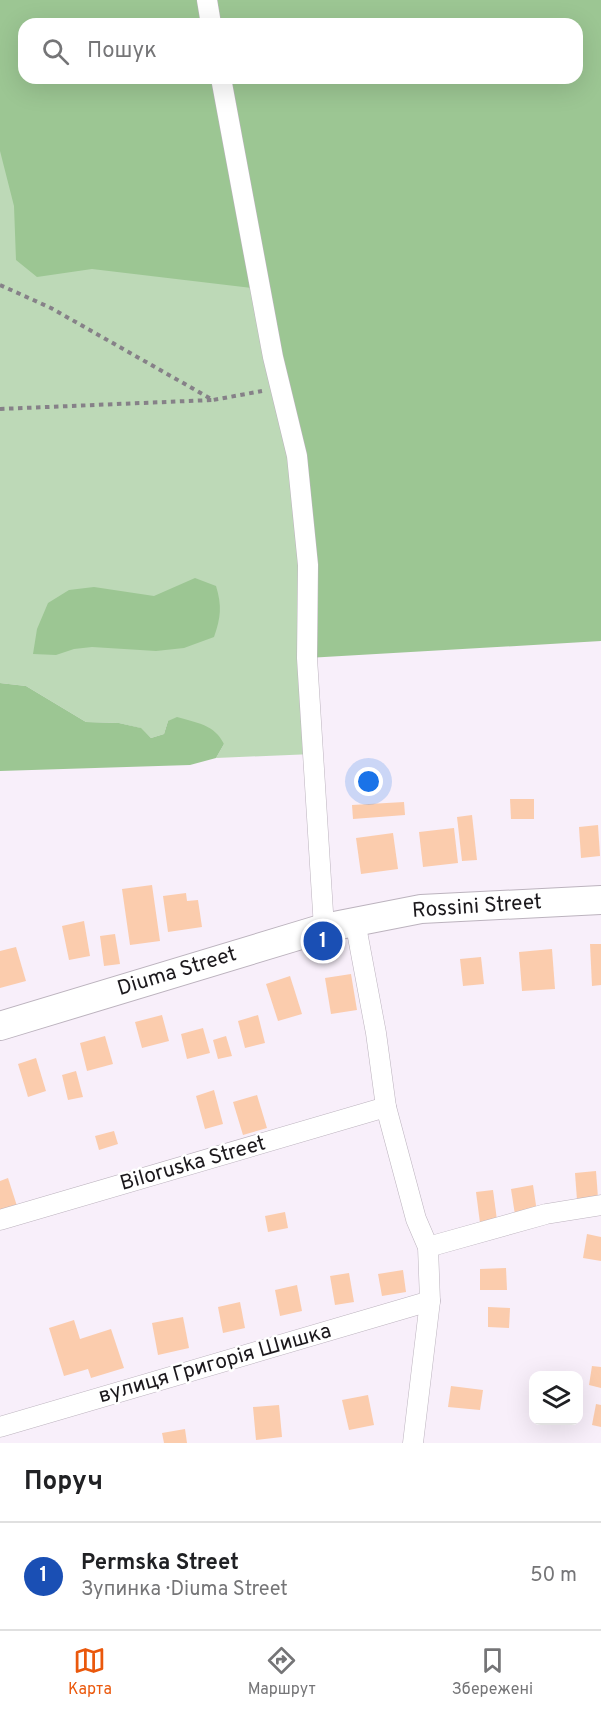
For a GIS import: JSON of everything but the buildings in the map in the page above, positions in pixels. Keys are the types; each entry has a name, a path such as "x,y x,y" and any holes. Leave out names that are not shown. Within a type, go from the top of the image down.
{"street":[{"path":"207,0 210,18"},
{"path":"222,84 268,334 297,456 308,565 307,658 324,928"},
{"name":"Rossini Street","path":"355,921 421,909 601,900"},
{"path":"355,921 376,1033 386,1107 416,1219 428,1247 430,1301 413,1443"},
{"name":"Diuma Street","path":"0,1026 324,928 355,921"},
{"name":"Biloruska Street","path":"0,1220 386,1107"},
{"path":"428,1247 546,1214 601,1205"},
{"name":"вулиця Григорія Шишка","path":"0,1427 430,1301"}],"path":[{"path":"0,285 51,308 213,400"},
{"path":"0,409 213,400 280,387"}],"green space":[{"path":"0,0 18,18 18,84 222,84 297,456 313,754 216,758 224,744 168,721 164,734 151,738 140,728 119,723 86,722 26,686 0,683"},
{"path":"0,0 601,0 601,641 307,658 308,565 260,289 92,269 37,277 16,260 14,206 0,151"},
{"path":"195,578 216,586 220,612 214,637 184,648 156,651 92,647 74,649 56,655 33,654 37,629 48,603 69,590 94,587 154,596"},
{"path":"0,683 26,686 86,722 119,723 141,728 151,738 164,734 168,721 177,717 210,728 224,744 216,758 190,765 0,771"}],"place":[{"name":"Permska Street","path":"323,941"}]}
